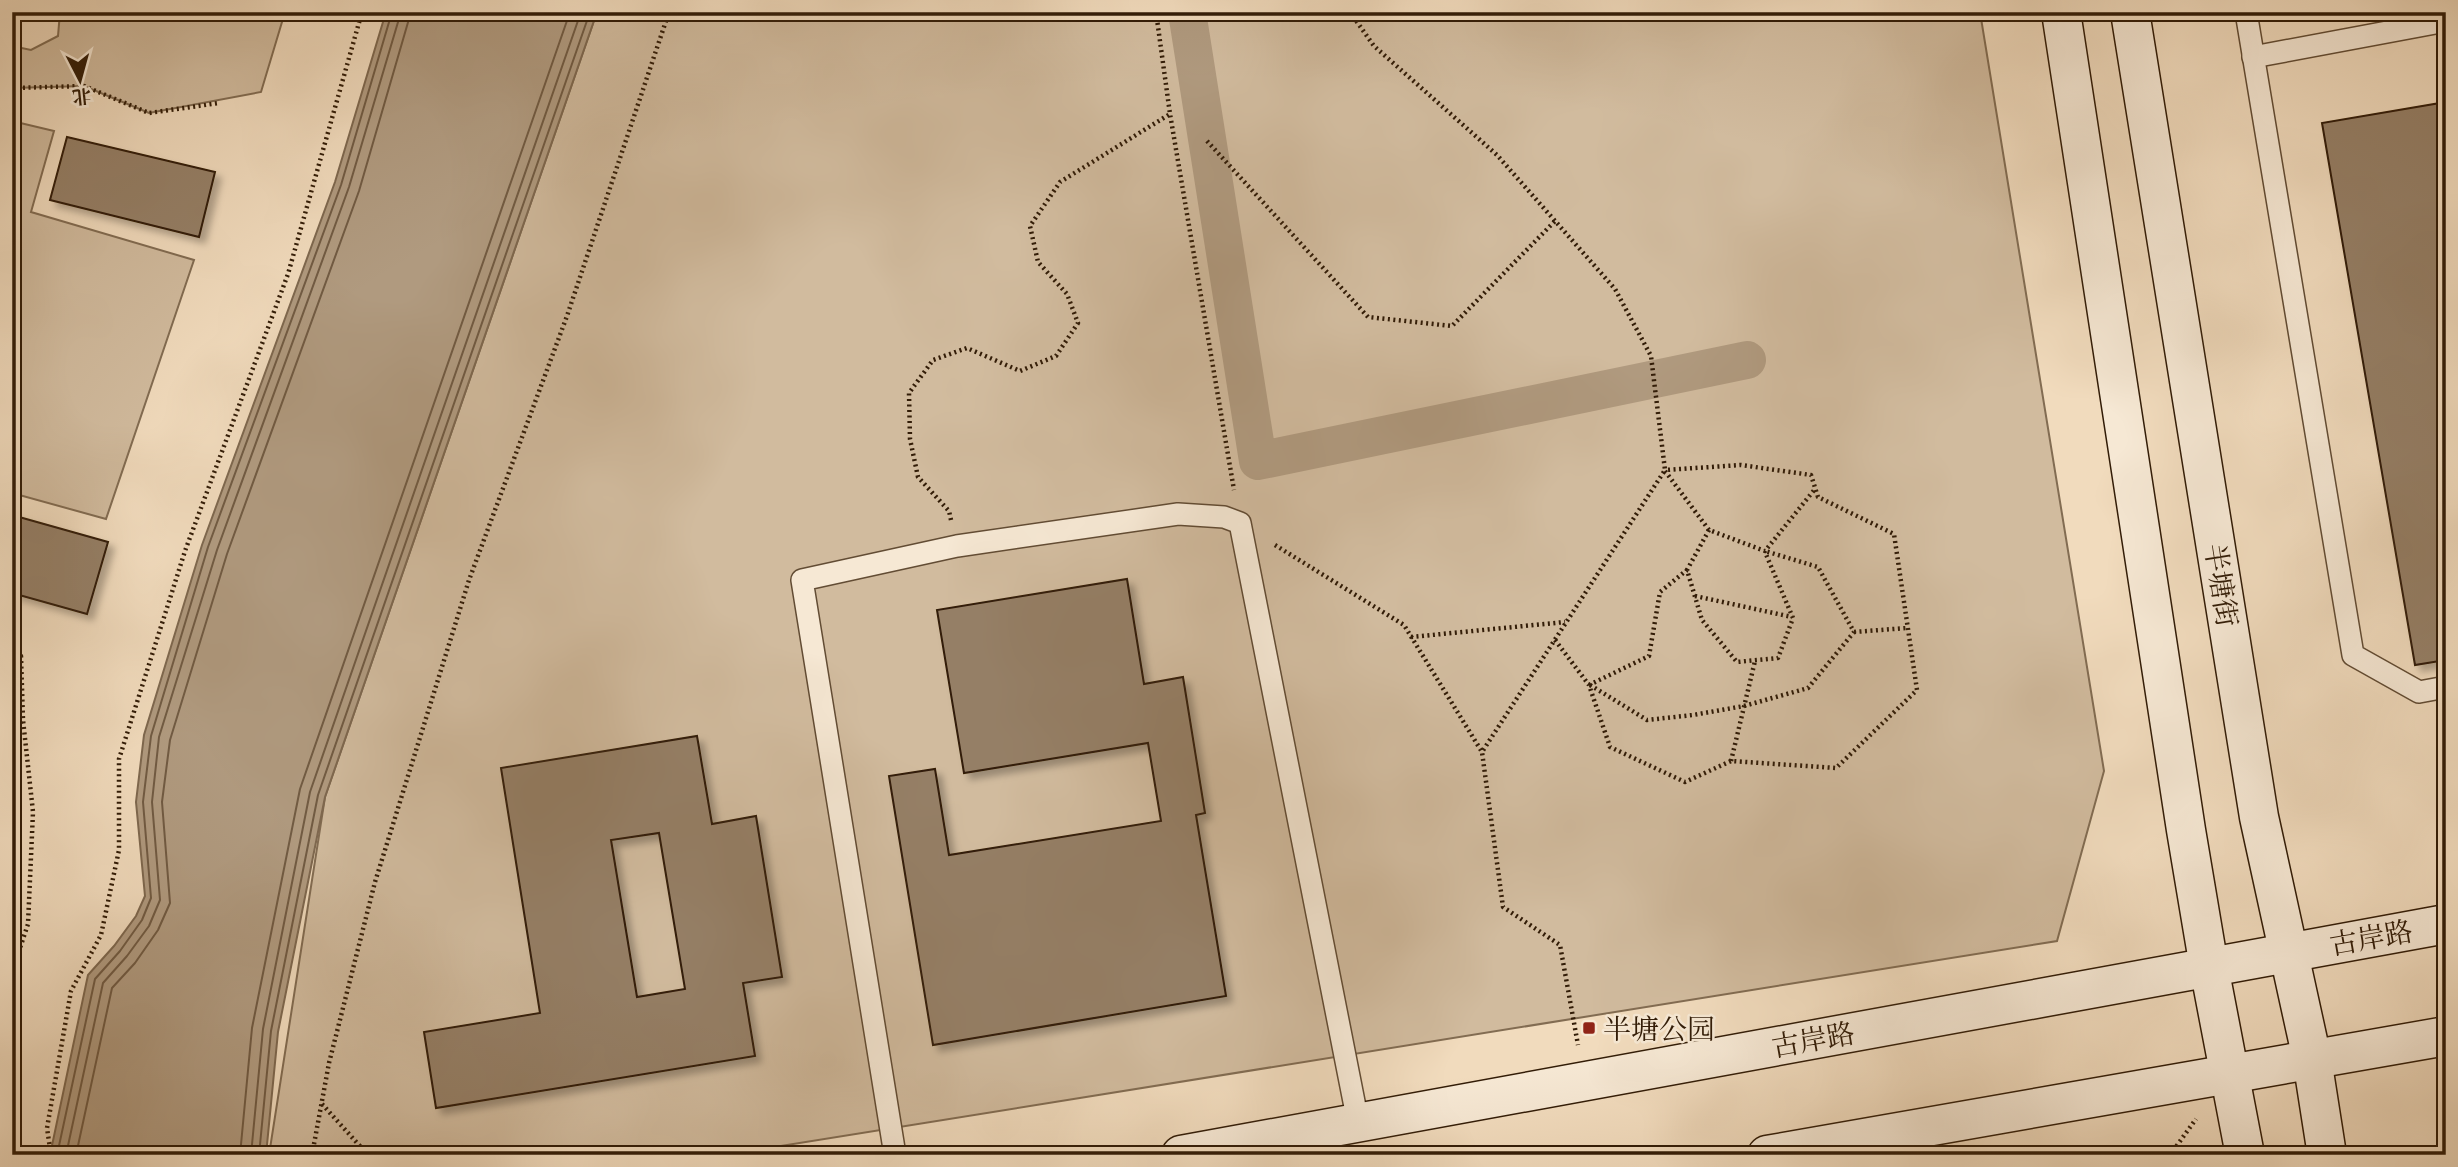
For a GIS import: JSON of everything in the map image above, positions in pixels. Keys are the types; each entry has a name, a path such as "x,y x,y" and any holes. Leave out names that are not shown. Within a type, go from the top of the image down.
{"main road":[{"path":"2061,12 2209,967 2245,1155"},
{"name":"半塘街","path":"2130,12 2259,817 2312,1059 2327,1155"},
{"name":"古岸路","path":"1181,1155 2446,923"},
{"path":"1767,1155 2446,1036"}],"lane":[{"path":"2246,12 2353,655 2419,692 2446,687"},
{"path":"2253,57 2446,21"},
{"path":"895,1155 802,580 957,546 1178,514 1224,517 1240,523 1358,1122"}],"path":[{"path":"51,1155 47,1128 71,991 100,935 118,850 119,760 185,551 288,274 362,12"},
{"path":"312,1155 329,1063 375,882 464,593 567,316 669,12"},
{"path":"1156,12 1170,114 1240,523 1404,625 1482,752 1503,907 1560,945 1585,1081"},
{"path":"1350,12 1374,46 1497,155 1615,289 1651,356 1665,470 1709,530 1818,567 1854,632"},
{"path":"12,88 84,86 149,113 219,103"},
{"path":"957,546 949,511 918,477 910,439 909,393 933,360 967,348 1020,371 1056,356 1078,323 1067,294 1038,262 1030,226 1060,182 1170,114"},
{"path":"1208,141 1368,317 1452,326 1555,221"},
{"path":"1555,639 1589,685 1610,747 1685,782 1731,761 1836,768 1917,690 1894,534 1818,497 1811,475 1741,465 1665,470"},
{"path":"1482,752 1665,470"},
{"path":"1765,551 1815,489"},
{"path":"1589,685 1649,656 1660,593 1687,570 1709,530"},
{"path":"1687,570 1702,620 1737,662 1778,658 1793,618 1765,551"},
{"path":"1695,596 1793,618"},
{"path":"1411,637 1566,622"},
{"path":"1589,685 1647,720 1744,706 1808,688 1854,632 1907,628"},
{"path":"12,649 21,656 23,720 33,812 28,924 19,951 12,956"},
{"path":"1731,761 1755,660"},
{"path":"12,729 23,720"},
{"path":"321,1104 368,1155"}],"shaded area":[{"path":"60,12 285,12 261,92 149,113 84,86 12,88 12,46 31,50 58,36"},
{"path":"597,12 1980,12 2104,771 2057,941 725,1155 269,1155 325,797"},
{"path":"12,121 54,131 31,212 194,260 106,519 12,493"}],"water":[{"path":"386,12 597,12 325,797 278,1032 266,1155 50,1155 88,975 136,916 145,896 136,802 144,735 202,545 335,182"}],"building":[{"path":"2446,102 2446,660 2415,665 2322,123"},
{"path":"67,137 215,172 199,237 50,200"},
{"path":"12,515 108,542 87,614 12,593"},
{"path":"1127,579 1144,684 1183,677 1205,813 1196,815 1226,996 933,1045 889,776 935,769 949,855 1161,821 1148,743 964,773 937,610"},
{"path":"697,736 712,824 756,816 782,977 743,983 755,1056 436,1108 424,1032 540,1013 501,768","holes":["659,833 685,989 637,997 611,840"]}],"waterway":[{"path":"1187,12 1258,461 1747,360"}],"place":[{"name":"半塘公园","path":"1589,1028"}]}
